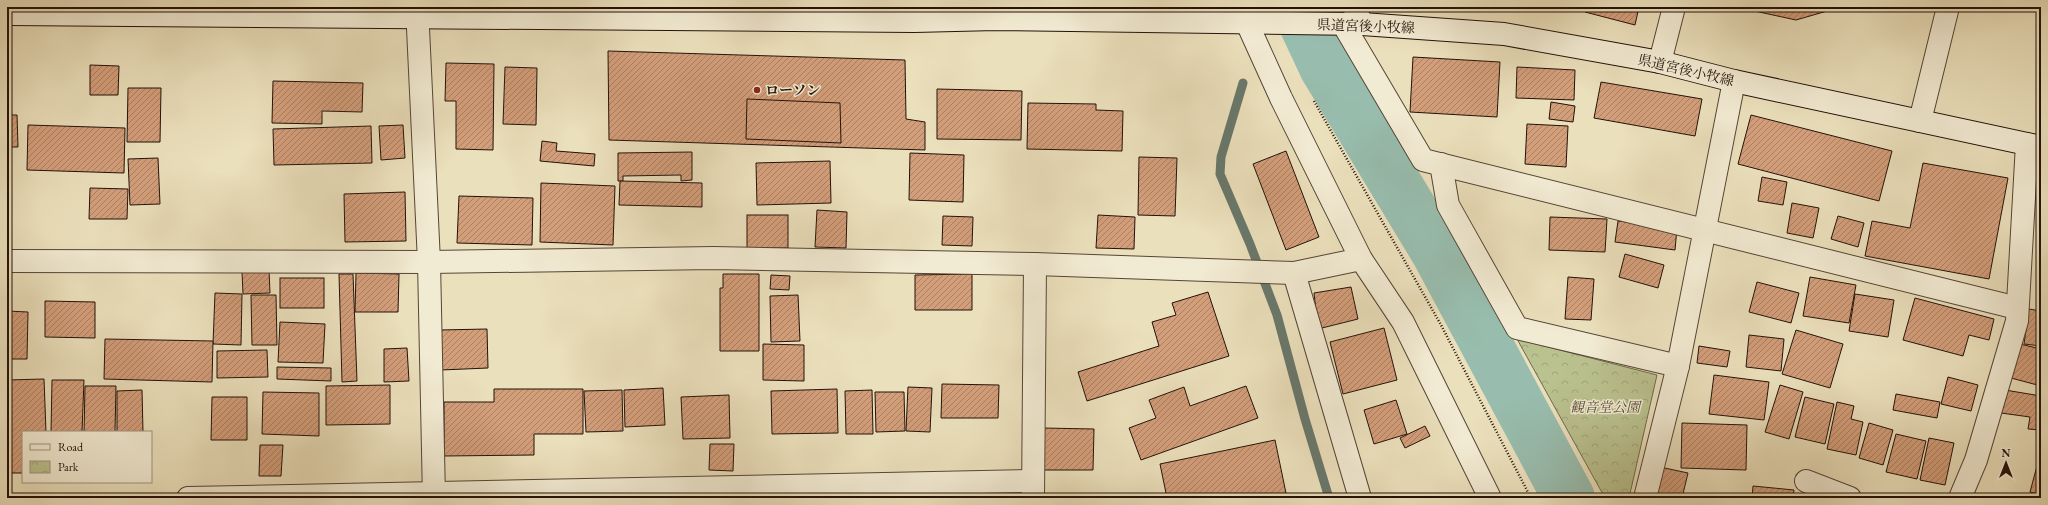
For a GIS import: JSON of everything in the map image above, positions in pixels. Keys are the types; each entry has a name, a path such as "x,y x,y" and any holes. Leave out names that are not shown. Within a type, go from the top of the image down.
{"street":[{"path":"1660,62 1674,7"},
{"path":"1920,121 1948,7"},
{"path":"418,13 429,262 434,495"},
{"name":"県道宮後小牧線","path":"7,14 914,14 996,19 1196,15 1247,23 1271,24 1353,18 1504,34 1660,62 1734,81 2034,146"},
{"path":"1353,18 1422,160 2017,308"},
{"path":"1247,23 1281,98 1362,259 1403,322 1490,498"},
{"path":"1645,498 1678,366 1734,81"},
{"path":"1960,498 1976,460 2017,321 2017,308 2034,146"},
{"path":"1441,164 1448,206 1517,328 1678,366"},
{"path":"7,261 429,262 714,258 1035,264 1294,273 1362,259"},
{"path":"188,498 1033,490 1035,264"},
{"path":"1294,273 1360,498"},
{"path":"1806,481 1850,498"}],"path":[{"path":"1313,100 1440,325 1531,498"}],"green space":[{"name":"観音堂公園","path":"1517,339 1657,375 1629,498 1605,498"}],"building":[{"path":"1586,7 1639,7 1635,25 1585,12"},
{"path":"1736,7 1841,7 1796,20"},
{"name":"ローソン","path":"608,51 905,60 906,119 925,122 925,150 609,140"},
{"path":"1413,57 1500,62 1497,117 1410,112"},
{"path":"446,63 494,64 493,150 456,149 456,101 445,101"},
{"path":"90,65 119,66 118,95 90,95"},
{"path":"505,67 537,68 536,125 503,124"},
{"path":"1517,67 1575,70 1574,100 1516,98"},
{"path":"273,81 363,83 362,112 322,111 322,124 272,123"},
{"path":"1601,82 1702,99 1695,136 1594,118"},
{"path":"128,88 161,88 160,142 127,142"},
{"path":"937,89 1022,91 1021,140 937,139"},
{"path":"747,99 840,103 841,143 746,139"},
{"path":"1551,102 1575,106 1573,122 1549,119"},
{"path":"1028,103 1096,104 1096,110 1123,111 1122,151 1027,149"},
{"path":"7,115 17,115 18,147 7,147"},
{"path":"1751,115 1892,151 1879,201 1738,164"},
{"path":"1527,124 1568,126 1566,167 1525,164"},
{"path":"28,125 125,128 124,173 27,170"},
{"path":"403,125 405,158 381,160 379,126"},
{"path":"371,126 372,163 274,165 273,129"},
{"path":"542,141 557,143 556,151 595,154 594,166 540,161"},
{"path":"1286,151 1319,237 1286,250 1253,164"},
{"path":"692,152 692,180 681,181 681,175 623,176 623,181 618,181 618,153"},
{"path":"910,153 964,155 963,202 909,200"},
{"path":"1139,157 1177,158 1175,216 1138,215"},
{"path":"158,158 160,204 130,205 128,159"},
{"path":"830,161 831,203 757,205 756,163"},
{"path":"1923,163 2008,178 1989,279 1865,256 1872,221 1910,228"},
{"path":"1762,177 1787,182 1783,205 1758,201"},
{"path":"620,181 702,183 702,207 619,205"},
{"path":"541,183 615,186 613,245 540,242"},
{"path":"90,188 128,189 127,219 89,219"},
{"path":"405,192 406,241 345,242 344,194"},
{"path":"459,196 533,198 532,245 457,243"},
{"path":"1792,203 1819,208 1813,238 1787,233"},
{"path":"817,210 847,212 846,248 815,247"},
{"path":"747,215 788,215 788,248 747,248"},
{"path":"1098,215 1135,217 1134,249 1096,248"},
{"path":"943,216 973,217 972,246 942,245"},
{"path":"1838,216 1864,223 1858,247 1831,239"},
{"path":"1550,217 1607,219 1605,252 1549,250"},
{"path":"1618,221 1677,228 1675,250 1615,242"},
{"path":"2039,247 2041,247 2041,284 2040,284"},
{"path":"1625,254 1664,265 1658,288 1619,277"},
{"path":"269,270 270,293 243,294 242,272"},
{"path":"356,273 399,274 398,312 355,312"},
{"path":"339,274 353,274 357,381 342,382"},
{"path":"723,274 759,274 759,351 720,351 720,288 723,288"},
{"path":"972,274 972,310 915,310 915,275"},
{"path":"771,275 790,276 789,290 770,289"},
{"path":"1568,277 1594,279 1591,320 1565,319"},
{"path":"1810,277 1856,285 1849,323 1803,316"},
{"path":"280,278 324,278 324,308 280,308"},
{"path":"1757,282 1799,293 1791,323 1749,312"},
{"path":"1351,287 1358,319 1318,329 1314,293"},
{"path":"1208,292 1229,356 1087,401 1078,372 1159,346 1152,322 1176,315 1172,303"},
{"path":"215,293 242,294 241,345 213,344"},
{"path":"1855,294 1894,300 1888,337 1849,331"},
{"path":"251,295 276,295 277,345 252,345"},
{"path":"798,295 800,341 771,342 770,296"},
{"path":"1915,298 1994,319 1989,340 1969,335 1963,356 1903,340"},
{"path":"45,301 95,302 95,338 45,337"},
{"path":"2029,309 2041,311 2041,346 2024,344"},
{"path":"7,311 28,312 27,359 7,359"},
{"path":"280,322 325,324 323,363 278,362"},
{"path":"1384,328 1397,380 1343,394 1330,342"},
{"path":"487,329 488,368 441,370 440,330"},
{"path":"1796,330 1843,344 1830,388 1782,374"},
{"path":"1749,335 1784,339 1781,371 1746,367"},
{"path":"105,339 213,341 212,382 104,379"},
{"path":"763,344 804,345 804,381 763,380"},
{"path":"2020,344 2041,349 2041,386 2011,378"},
{"path":"1699,346 1730,351 1727,367 1697,363"},
{"path":"407,348 409,381 384,382 384,349"},
{"path":"267,350 268,377 217,378 217,351"},
{"path":"277,367 331,368 331,381 277,379"},
{"path":"1714,375 1769,382 1764,420 1709,414"},
{"path":"1948,377 1978,385 1971,411 1941,404"},
{"path":"44,379 46,431 22,431 22,473 11,473 9,417 7,417 7,380"},
{"path":"52,380 84,380 82,431 51,431"},
{"path":"942,384 999,385 998,418 941,418"},
{"path":"390,385 390,424 326,425 326,386"},
{"path":"1780,385 1803,392 1789,439 1765,432"},
{"path":"85,386 116,386 115,431 84,431"},
{"path":"1246,386 1258,418 1141,460 1129,428 1156,418 1149,400 1184,387 1190,406"},
{"path":"908,387 932,388 930,432 906,431"},
{"path":"663,388 665,425 625,427 624,390"},
{"path":"494,389 583,389 583,434 534,434 534,455 444,456 444,402 494,402"},
{"path":"837,389 838,433 772,434 771,391"},
{"path":"142,390 143,431 117,431 117,391"},
{"path":"622,390 623,431 586,432 584,391"},
{"path":"872,390 873,434 846,434 845,391"},
{"path":"2005,390 2041,396 2041,430 2028,429 2030,417 2001,413"},
{"path":"263,392 319,393 319,436 262,434"},
{"path":"875,392 904,392 905,431 876,432"},
{"path":"1896,394 1940,402 1937,418 1893,410"},
{"path":"729,395 730,438 683,439 681,397"},
{"path":"212,397 247,397 247,440 211,440"},
{"path":"1805,397 1834,404 1825,444 1795,437"},
{"path":"1396,400 1407,434 1374,444 1364,410"},
{"path":"1837,402 1854,406 1851,419 1863,422 1856,455 1827,449"},
{"path":"1682,423 1747,425 1746,470 1681,468"},
{"path":"1869,423 1893,430 1883,465 1859,458"},
{"path":"1425,426 1430,436 1405,448 1400,438"},
{"path":"1043,428 1094,429 1093,470 1043,470"},
{"path":"1896,434 1926,441 1917,479 1886,472"},
{"path":"1929,438 1954,443 1945,485 1920,480"},
{"path":"1275,440 1287,498 1167,498 1160,464"},
{"path":"710,444 734,444 733,471 709,470"},
{"path":"260,445 283,445 281,476 259,476"},
{"path":"2041,451 2041,495 2030,492"},
{"path":"1660,467 1688,473 1682,498 1654,498"},
{"path":"1753,486 1794,490 1793,498 1752,498"}],"waterway":[{"path":"1297,7 1325,67 1437,252 1569,498"},
{"path":"1243,83 1221,157 1220,174 1250,244 1277,315 1305,419 1329,498"}],"place":[{"name":"ローソン","path":"757,90"}]}
